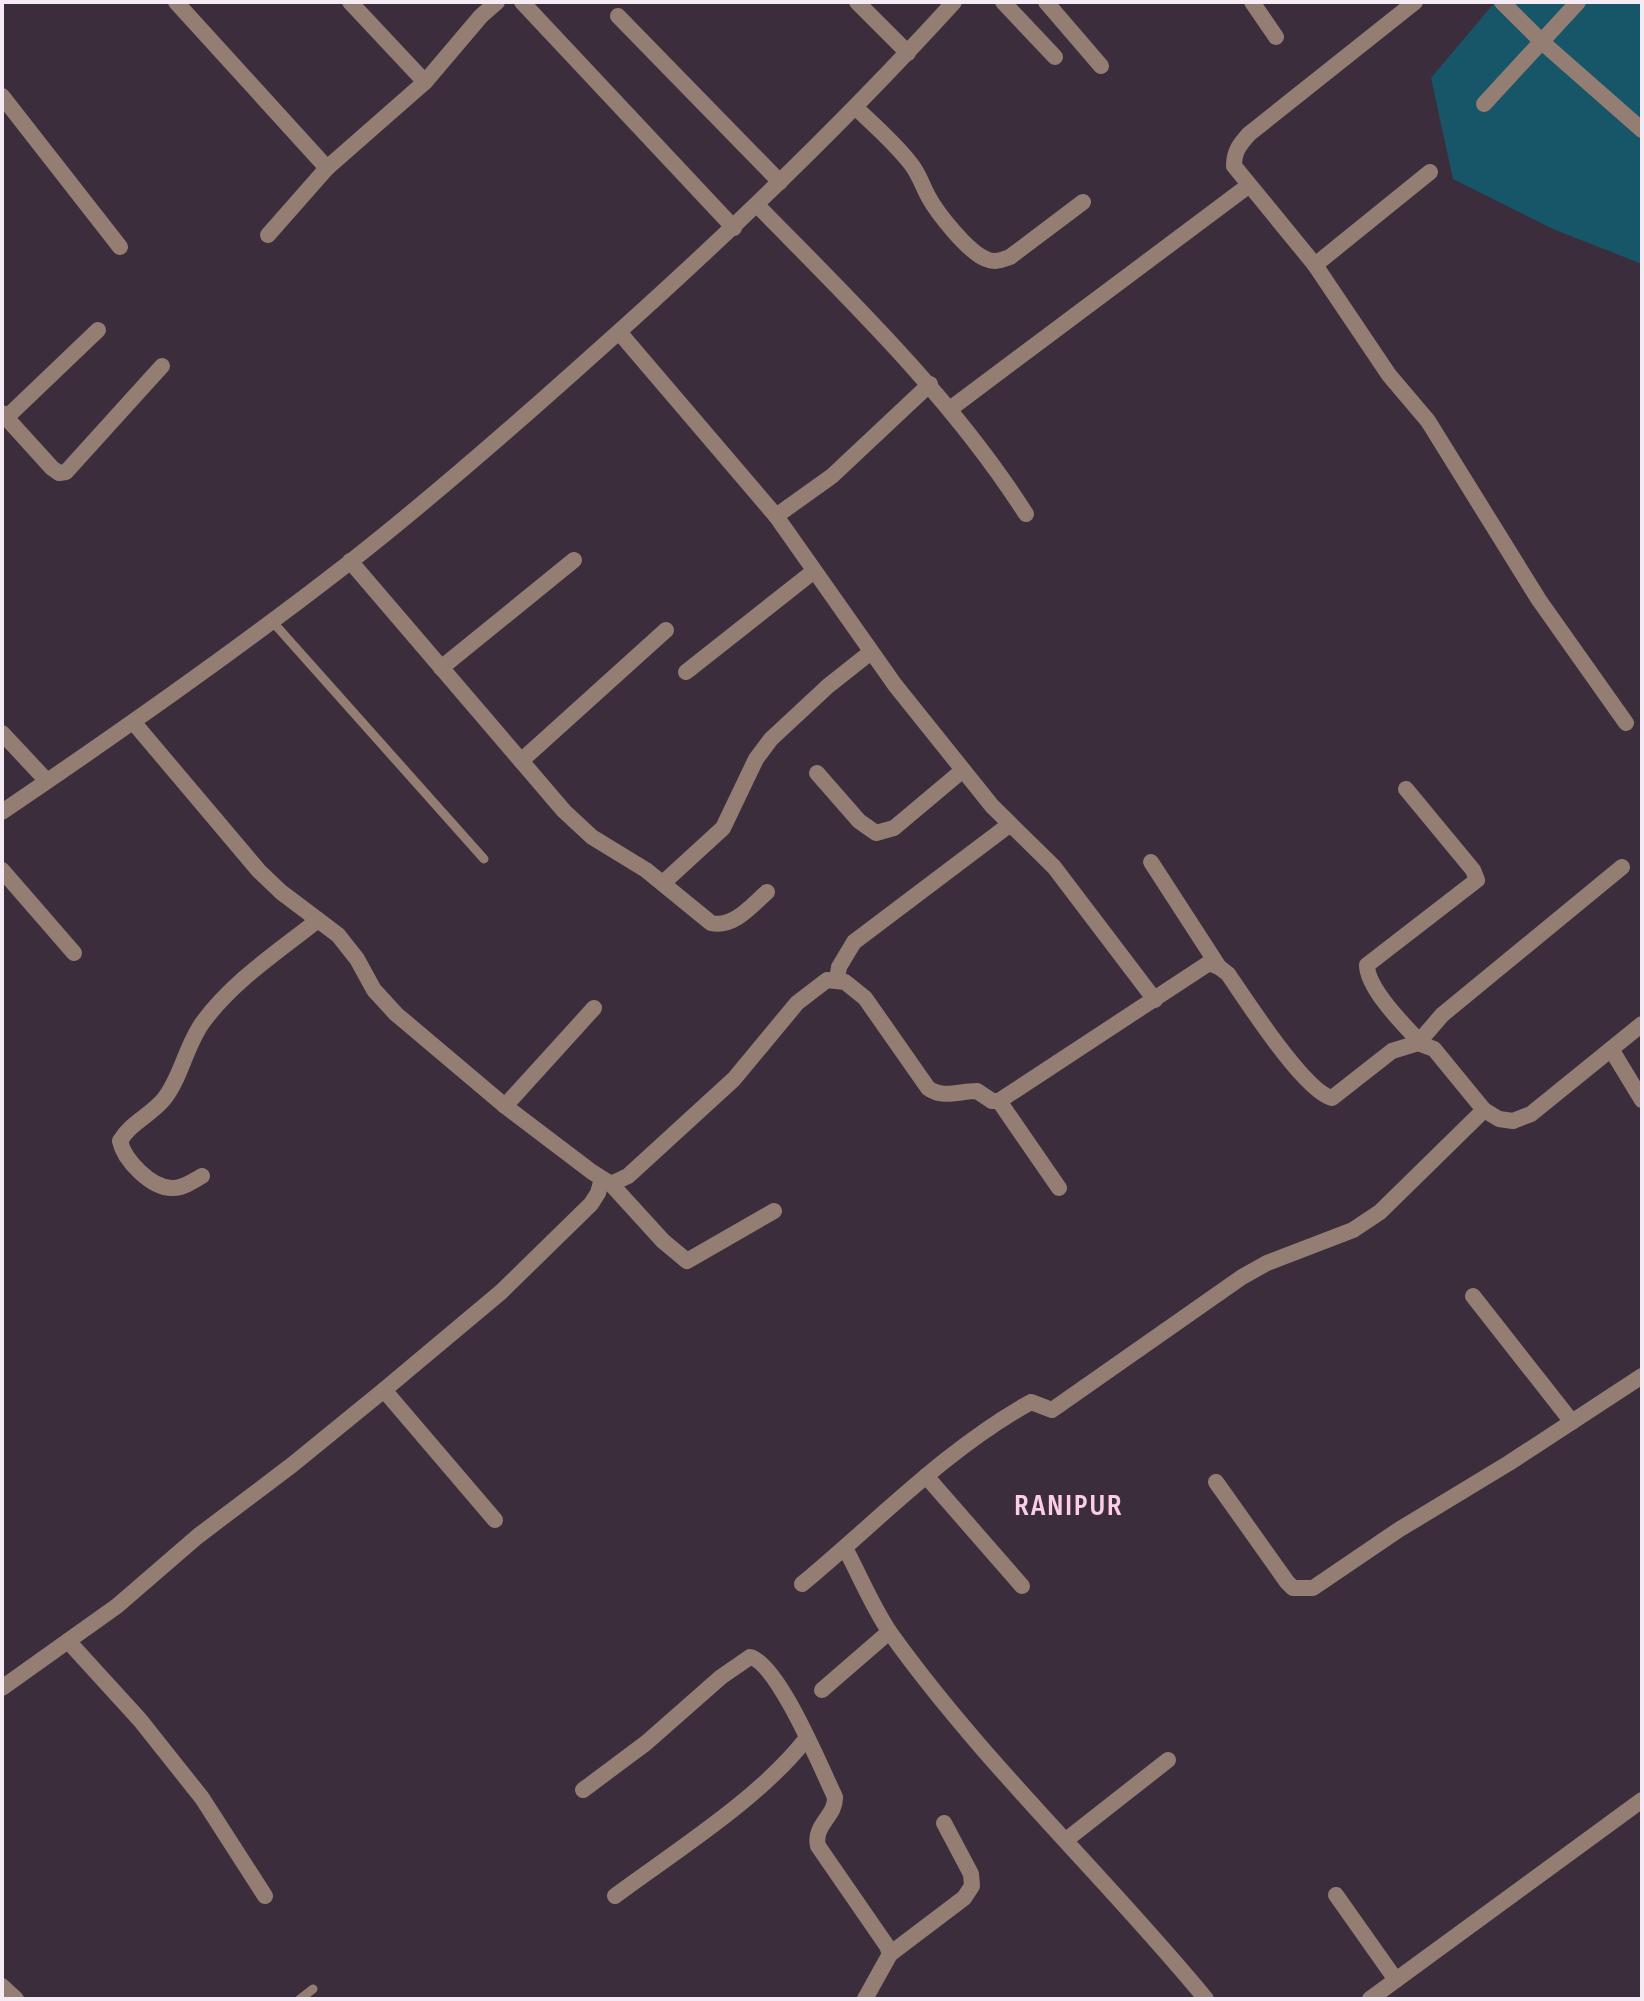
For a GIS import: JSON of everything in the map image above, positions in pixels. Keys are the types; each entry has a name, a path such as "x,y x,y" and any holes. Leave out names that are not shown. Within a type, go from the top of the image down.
{"street":[{"path":"176,2 327,168"},
{"path":"350,2 425,82"},
{"path":"522,2 734,228"},
{"path":"857,2 908,53"},
{"path":"2,812 134,723 350,561 534,408 734,228 908,53 954,2"},
{"path":"1003,2 1055,57"},
{"path":"1046,2 1101,66"},
{"path":"1252,2 1276,37"},
{"path":"1415,2 1249,134 1238,146 1234,166 1315,265 1389,375 1428,421 1539,600 1626,723"},
{"path":"1502,2 1542,42 1642,130"},
{"path":"1484,104 1578,2"},
{"path":"268,235 327,168 425,82 492,3"},
{"path":"618,16 780,182"},
{"path":"2,96 120,247"},
{"path":"855,107 904,156 933,204 956,233 987,260 1010,257 1083,202"},
{"path":"1315,265 1430,172"},
{"path":"950,409 1248,186"},
{"path":"757,205 930,384 996,468 1026,514"},
{"path":"98,330 4,415 59,473 66,472 162,366"},
{"path":"619,332 776,516 871,652 963,770 1009,825 1054,867 1155,1000"},
{"path":"776,516 832,476 930,384"},
{"path":"441,668 574,560"},
{"path":"350,561 577,825 663,883 704,918 720,925 738,917 767,892"},
{"path":"686,672 814,571"},
{"path":"521,761 666,630"},
{"path":"663,883 723,828 756,759 771,739 828,686 871,652"},
{"path":"134,723 259,871 281,892 338,935 382,1000 505,1106 606,1182 663,1241 687,1261 774,1211"},
{"path":"2,733 47,781"},
{"path":"817,773 859,821 876,833 894,828 963,770"},
{"path":"1406,789 1473,870 1477,880 1367,965 1367,973 1386,1003 1419,1042 1434,1049 1484,1110 1499,1119 1513,1121 1531,1114 1642,1024"},
{"path":"837,979 839,967 854,942 1009,825"},
{"path":"1151,862 1219,967"},
{"path":"2,1688 117,1606 198,1536 281,1474 501,1292 591,1204 606,1182 628,1176 734,1079 797,1003 819,985 837,979 855,988 928,1088 936,1094 977,1091 992,1101 999,1101 1209,963 1228,974 1276,1043 1324,1096 1332,1098 1341,1094 1392,1051 1419,1042 1442,1015 1622,867"},
{"path":"2,870 74,953"},
{"path":"202,1176 178,1188 159,1186 133,1163 121,1148 120,1141 171,1089 191,1040 204,1020 240,983 318,920"},
{"path":"505,1106 594,1008"},
{"path":"1611,1049 1642,1100"},
{"path":"999,1101 1059,1188"},
{"path":"802,1584 926,1476 993,1423 1031,1402 1052,1410 1242,1277 1267,1263 1353,1230 1380,1212 1484,1110"},
{"path":"1473,1296 1572,1422"},
{"path":"1216,1482 1287,1582 1293,1588 1313,1588 1400,1529 1642,1376"},
{"path":"384,1390 495,1520"},
{"path":"926,1476 1022,1586"},
{"path":"845,1548 889,1632 987,1755 1206,1999"},
{"path":"822,1690 889,1632"},
{"path":"68,1641 140,1720 202,1798 265,1896"},
{"path":"583,1790 646,1743 721,1677 750,1657 760,1662 778,1682 836,1802 818,1831 818,1846 890,1954"},
{"path":"615,1896 725,1814 786,1763 806,1739"},
{"path":"1066,1840 1168,1760"},
{"path":"1370,1999 1642,1800"},
{"path":"865,1999 890,1954 964,1898 972,1886 971,1874 944,1823"},
{"path":"1336,1895 1396,1980"},
{"path":"2,1986 16,1999"}],"lane":[{"path":"271,620 484,859"},
{"path":"300,1999 313,1989"}],"water":[{"path":"1495,2 1642,2 1642,264 1553,229 1453,179 1431,78"}],"district":[{"name":"RANIPUR","path":"1069,1505"}]}
